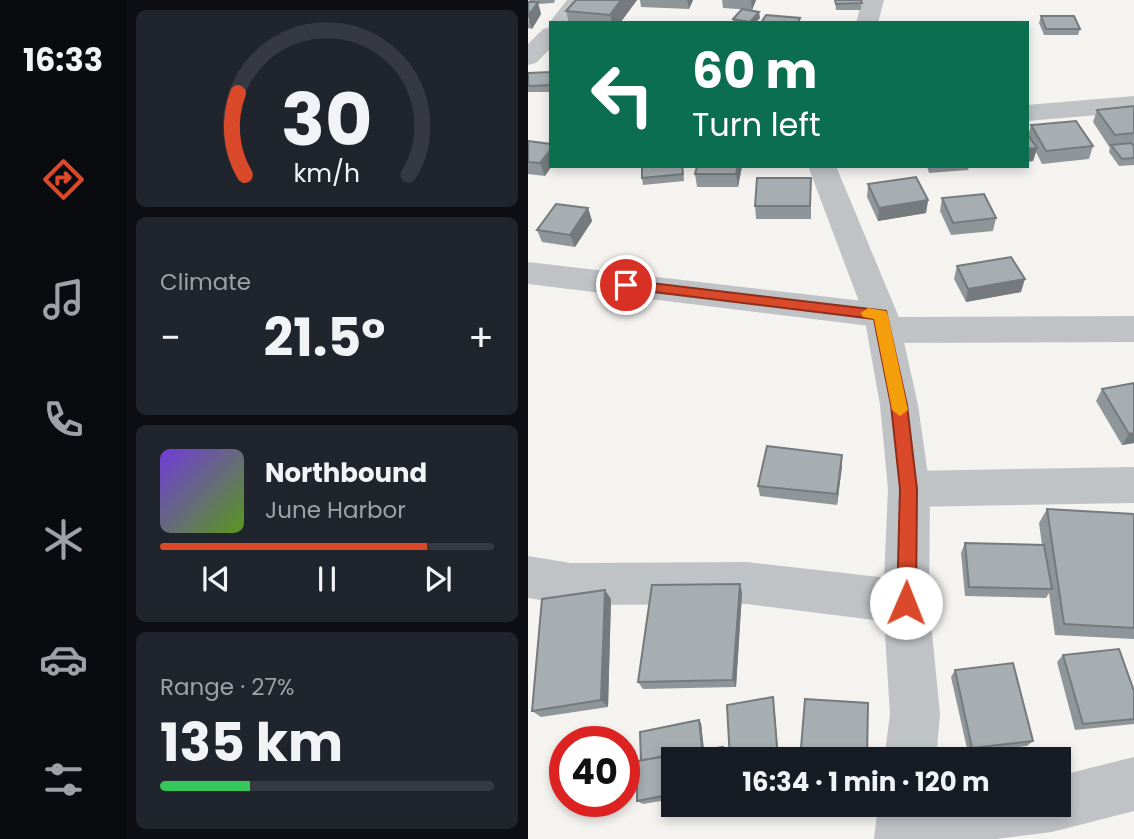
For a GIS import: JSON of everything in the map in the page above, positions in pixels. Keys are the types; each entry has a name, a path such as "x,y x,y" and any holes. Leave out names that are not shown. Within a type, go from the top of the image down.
{"street":[{"path":"562,21 578,0"},
{"path":"867,21 873,0"},
{"path":"528,58 549,36"},
{"path":"1029,113 1134,104"},
{"path":"823,168 883,322 899,405 909,489 906,603 915,714 911,747"},
{"path":"528,273 883,322 1134,330"},
{"path":"909,489 1134,485"},
{"path":"528,576 571,584 747,583 906,603"},
{"path":"1071,800 1134,785"},
{"path":"903,822 947,817"}],"building":[{"path":"576,0 621,0 610,15 566,11"},
{"path":"835,0 861,0 862,3 836,4"},
{"path":"528,2 538,2 528,16"},
{"path":"742,9 759,12 751,21 733,19"},
{"path":"766,15 800,18 799,21 762,21"},
{"path":"1041,16 1074,16 1080,29 1046,29"},
{"path":"549,72 549,85 528,86 528,73"},
{"path":"1134,106 1134,133 1115,135 1097,110"},
{"path":"1076,121 1093,146 1046,151 1031,125"},
{"path":"1029,137 1037,148 1029,149"},
{"path":"528,141 549,144 549,152 540,163 528,162"},
{"path":"1131,143 1134,146 1134,158 1122,159 1111,145"},
{"path":"642,168 682,168 683,174 642,178"},
{"path":"696,168 738,168 736,174 695,174"},
{"path":"916,177 928,200 879,208 868,184"},
{"path":"757,178 811,178 810,206 755,206"},
{"path":"984,194 996,218 953,223 942,198"},
{"path":"556,204 588,208 570,235 537,230"},
{"path":"1011,257 1025,279 968,289 957,266"},
{"path":"1134,383 1134,433 1129,434 1102,389"},
{"path":"767,446 842,455 837,494 758,486"},
{"path":"1047,509 1134,514 1134,628 1064,624"},
{"path":"965,543 1044,545 1052,589 969,587"},
{"path":"740,584 733,680 638,682 652,585"},
{"path":"605,590 601,700 532,711 542,599"},
{"path":"1119,649 1134,691 1134,719 1083,724 1063,655"},
{"path":"1013,663 1033,741 972,747 955,670"},
{"path":"773,697 777,747 729,747 727,705"},
{"path":"805,699 868,703 867,747 801,747"},
{"path":"699,720 702,747 661,747 661,757 641,761 640,732"},
{"path":"661,757 661,796 640,800 640,761"}],"slow traffic":[{"path":"868,313 881,315 900,410"}],"route":[{"path":"626,285 881,315 899,405 909,489 906,603"}]}
